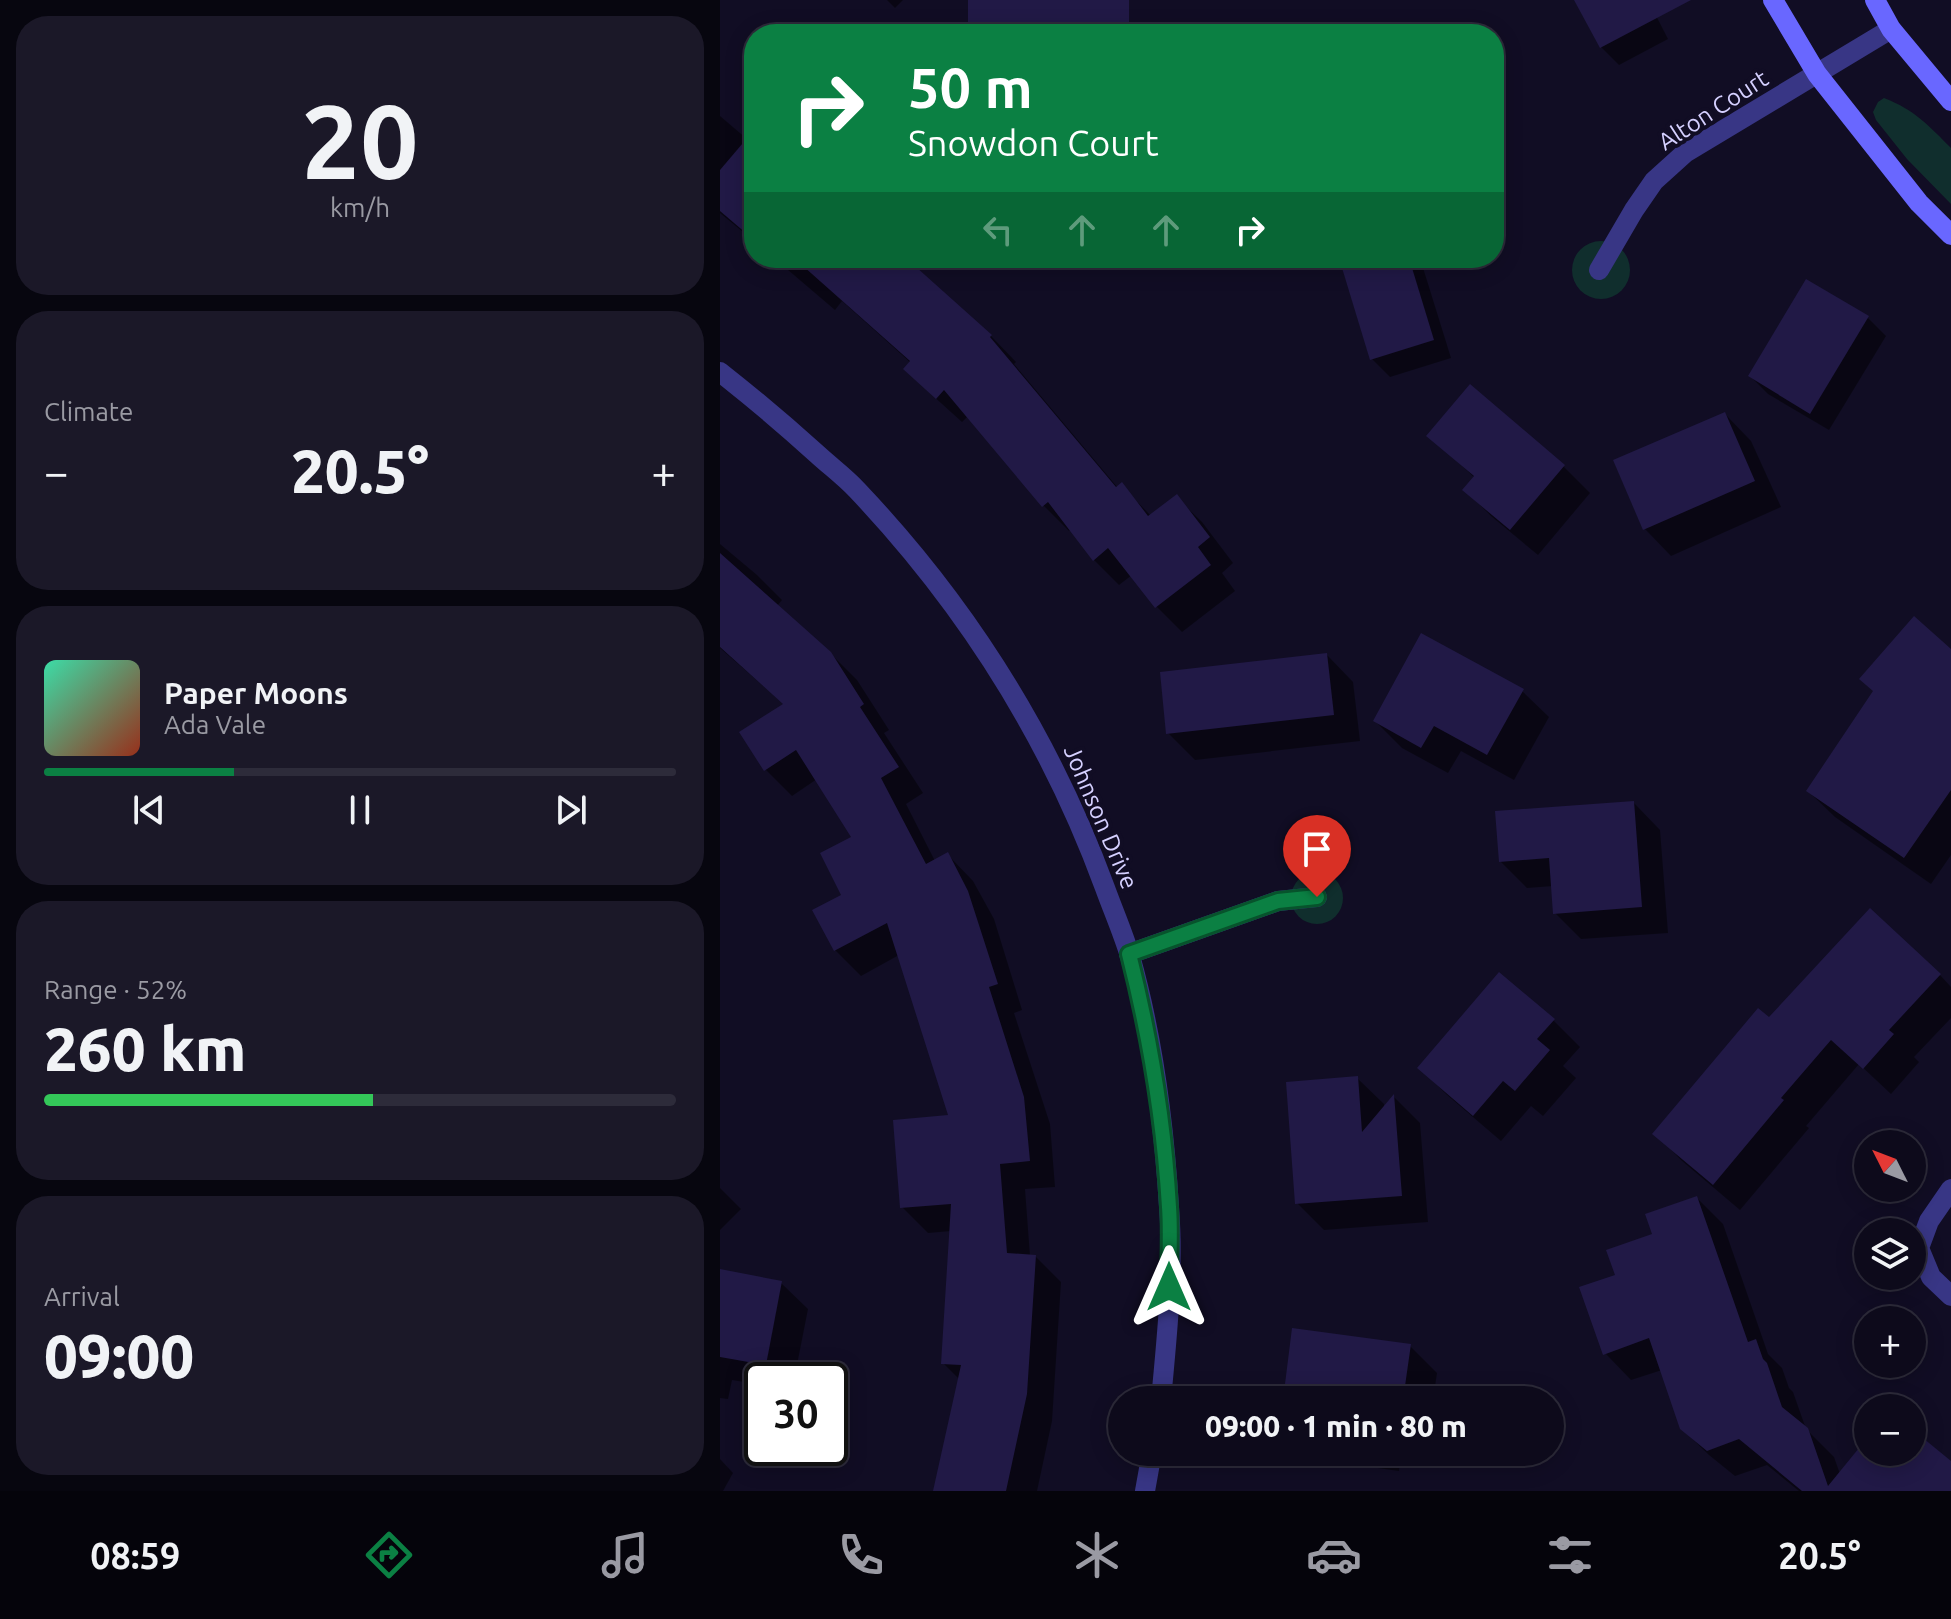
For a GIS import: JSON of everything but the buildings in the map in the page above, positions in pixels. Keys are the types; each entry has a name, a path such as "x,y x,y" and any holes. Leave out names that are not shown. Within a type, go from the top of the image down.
{"main road":[{"path":"1773,0 1817,74 1919,203 1951,235"},
{"path":"1875,0 1891,29 1951,101"}],"street":[{"name":"Alton Court","path":"1599,270 1654,181 1685,153 1891,29"},
{"name":"Johnson Drive","path":"720,372 766,408 855,488 911,549 951,599 1018,702 1091,848 1129,954 1158,1099 1169,1209 1169,1313 1162,1386"},
{"path":"1129,954 1278,901 1317,897"},
{"path":"1951,1189 1929,1221 1919,1248 1931,1277 1951,1296"},
{"path":"1145,1491 1149,1466"}],"green space":[{"path":"1884,98 1913,113 1951,148 1951,204 1907,159 1876,120 1873,112"},
{"path":"1601,241 1612,243 1621,250 1628,259 1628,281 1621,290 1612,297 1601,299 1590,297 1581,290 1574,281 1572,270 1574,259 1581,250 1590,243"},
{"path":"1317,872 1335,880 1343,898 1335,916 1317,924 1299,916 1291,898 1299,880"}],"route":[{"path":"1169,1287 1169,1209 1158,1099 1129,954 1278,901 1317,897"}]}
